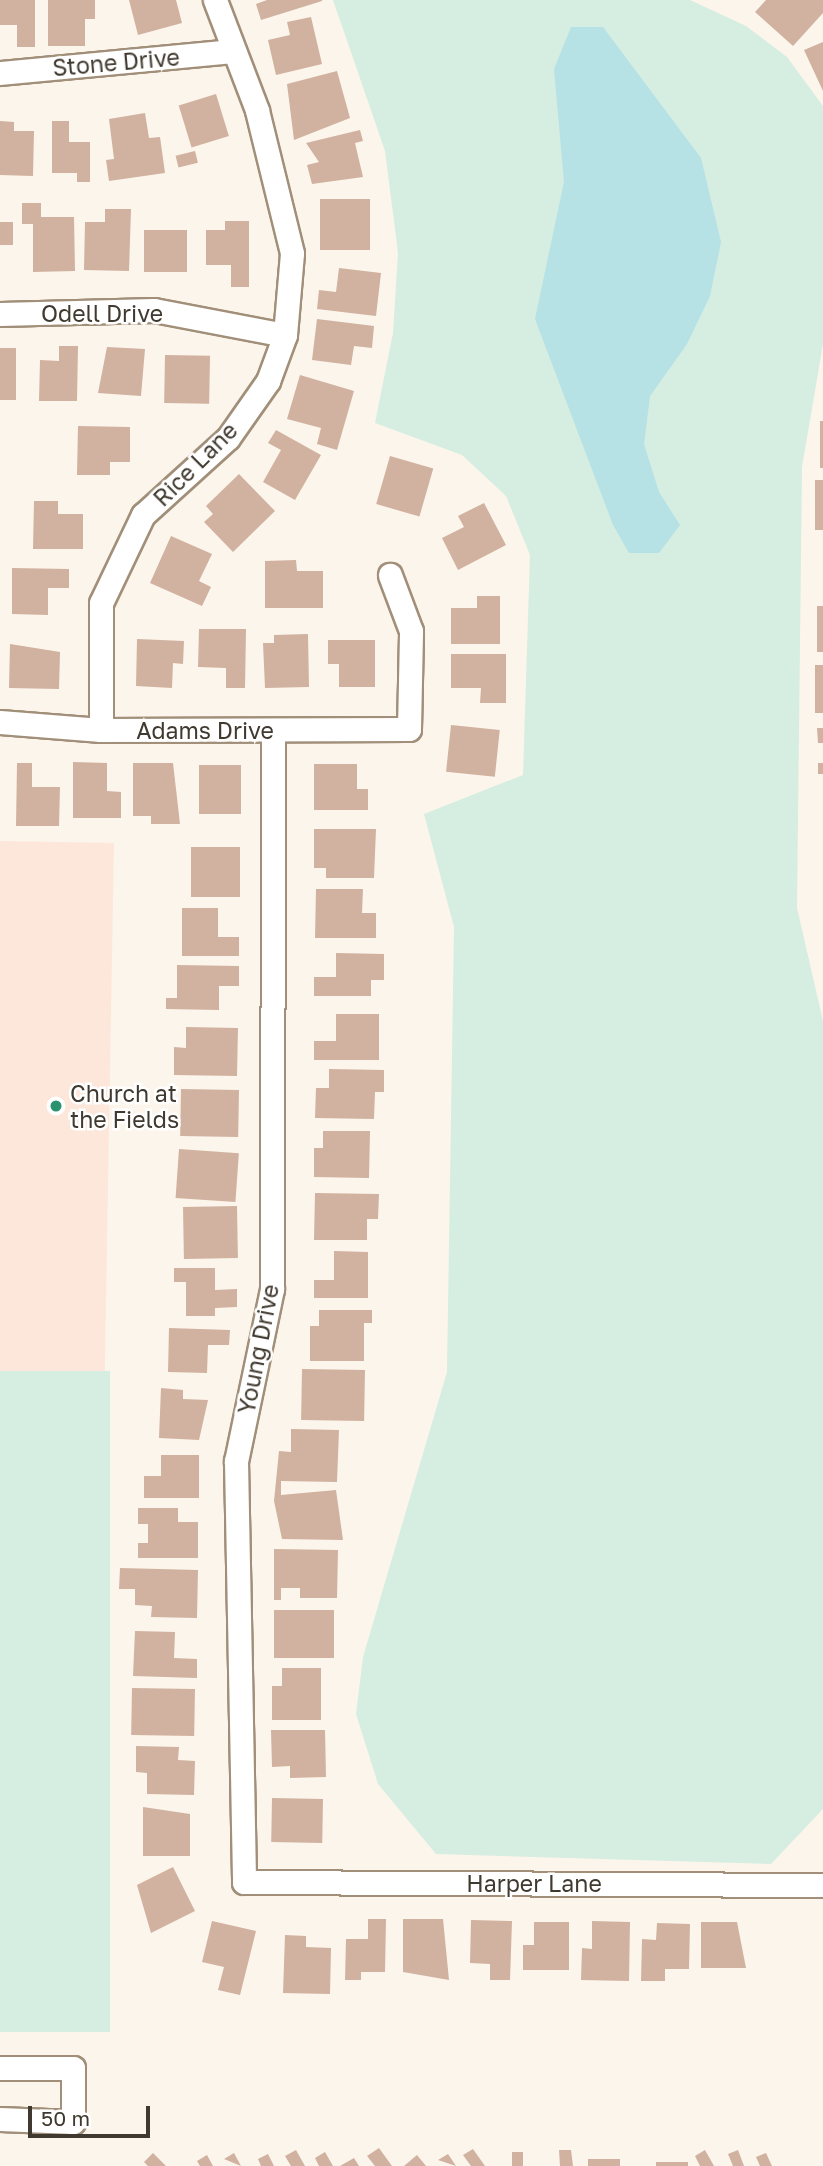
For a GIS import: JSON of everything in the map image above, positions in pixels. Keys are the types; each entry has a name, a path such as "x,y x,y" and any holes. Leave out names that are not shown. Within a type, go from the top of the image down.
{"street":[{"name":"Rice Lane","path":"101,730 101,603 143,515 228,438 268,381 285,335 292,253 257,110 232,51 215,0"},
{"name":"Stone Drive","path":"0,73 232,51"},
{"name":"Odell Drive","path":"0,314 154,310 285,335"},
{"name":"Adams Drive","path":"0,722 101,730 409,729 411,631 390,575"},
{"name":"Young Drive","path":"244,1882 236,1461 272,1289 273,731"},
{"name":"Harper Lane","path":"244,1882 823,1885"},
{"path":"0,2068 73,2068 73,2122 0,2119"}],"shaded area":[{"name":"Church at the Fields","path":"0,841 114,843 105,1378 0,1376"}],"green space":[{"path":"333,0 690,0 746,26 787,57 823,106 823,344 802,467 797,908 823,1021 823,1809 771,1864 436,1854 378,1784 356,1714 363,1657 447,1372 454,927 424,814 523,775 530,555 506,496 462,455 375,423 393,333 398,253 385,151"},
{"path":"0,1371 110,1371 110,2032 0,2032"}],"water":[{"path":"571,27 603,27 701,158 721,242 710,296 687,344 650,396 644,444 659,492 680,525 659,553 629,553 613,525 535,319 564,182 554,69"}],"building":[{"path":"0,0 35,0 35,47 17,47 17,25 0,25"},
{"path":"48,0 95,0 95,19 85,19 85,46 48,46"},
{"path":"129,0 176,0 182,23 138,35"},
{"path":"267,0 322,1 261,20 256,4"},
{"path":"766,0 823,0 823,13 793,46 755,12"},
{"path":"311,17 322,64 276,75 268,40 290,35 287,22"},
{"path":"823,42 823,91 804,50"},
{"path":"337,71 350,118 294,140 287,84"},
{"path":"216,94 229,136 192,147 179,105"},
{"path":"145,113 149,138 160,137 165,173 109,181 106,160 114,159 109,119"},
{"path":"0,121 14,122 14,131 34,131 33,176 0,175"},
{"path":"52,121 69,121 69,142 90,142 90,182 77,182 77,173 52,173"},
{"path":"360,130 363,141 355,143 363,177 312,184 307,165 319,162 306,143"},
{"path":"195,151 198,163 178,167 176,156"},
{"path":"320,199 370,199 370,250 320,250"},
{"path":"22,203 41,203 41,217 74,217 75,271 33,272 33,224 22,224"},
{"path":"105,209 131,209 129,271 84,270 85,222 105,222"},
{"path":"225,221 249,221 249,287 231,287 231,265 206,265 206,230 225,230"},
{"path":"0,222 13,222 13,245 0,245"},
{"path":"144,230 187,230 187,272 144,272"},
{"path":"339,268 381,273 376,316 317,309 319,290 336,292"},
{"path":"317,319 374,326 372,348 354,346 351,365 312,360"},
{"path":"59,346 78,346 77,401 39,401 40,360 59,361"},
{"path":"107,347 145,349 141,396 98,393"},
{"path":"0,348 16,348 16,400 0,400"},
{"path":"165,355 210,356 209,404 164,403"},
{"path":"300,375 354,391 337,450 317,444 321,428 287,419"},
{"path":"820,421 823,421 823,468 820,468"},
{"path":"78,426 130,427 130,462 110,462 110,475 77,475"},
{"path":"276,430 321,455 295,500 263,482 281,450 268,443"},
{"path":"390,456 433,468 419,516 376,504"},
{"path":"239,474 275,511 233,552 204,522 213,514 206,506"},
{"path":"815,480 823,480 823,530 815,530"},
{"path":"34,501 58,501 58,514 83,514 83,549 33,549"},
{"path":"484,503 506,545 458,570 442,538 464,527 458,516"},
{"path":"171,536 212,554 199,581 211,587 202,606 150,583"},
{"path":"296,560 297,571 323,571 323,608 265,608 265,561"},
{"path":"12,568 69,569 69,588 48,588 48,615 12,614"},
{"path":"477,596 500,596 500,644 451,644 451,608 477,608"},
{"path":"817,606 823,606 823,652 817,652"},
{"path":"199,629 246,629 245,688 226,688 226,668 198,667"},
{"path":"308,634 309,687 265,688 263,643 274,643 274,635"},
{"path":"137,639 184,641 183,664 173,663 172,688 136,686"},
{"path":"328,640 375,640 375,687 339,687 339,664 328,664"},
{"path":"10,644 60,652 59,689 9,688"},
{"path":"451,654 506,654 506,703 480,703 481,688 451,688"},
{"path":"815,665 823,665 823,713 815,713"},
{"path":"451,725 500,730 495,777 446,772"},
{"path":"817,728 823,728 823,743 818,743"},
{"path":"73,762 107,763 107,791 121,792 121,818 73,818"},
{"path":"17,763 32,763 32,787 60,787 59,826 16,826"},
{"path":"133,763 173,763 180,824 151,824 151,816 133,816"},
{"path":"818,763 823,763 823,774 818,774"},
{"path":"314,764 357,764 357,789 368,789 368,810 314,810"},
{"path":"199,765 241,765 241,814 199,814"},
{"path":"314,829 376,829 374,878 326,878 326,868 314,868"},
{"path":"191,847 240,847 240,897 191,897"},
{"path":"316,889 363,889 362,913 376,913 376,938 315,938"},
{"path":"182,908 218,908 218,937 239,937 239,956 182,956"},
{"path":"336,953 384,954 384,980 371,980 371,996 314,996 314,977 336,977"},
{"path":"177,965 239,966 239,986 219,986 219,1010 166,1009 166,998 177,998"},
{"path":"336,1014 379,1014 379,1060 314,1060 314,1041 336,1041"},
{"path":"186,1027 238,1028 237,1076 174,1075 174,1047 186,1048"},
{"path":"329,1069 384,1070 384,1092 375,1092 374,1119 315,1118 316,1088 329,1088"},
{"path":"181,1089 239,1090 238,1137 180,1136"},
{"path":"323,1131 370,1131 369,1178 314,1177 314,1148 323,1148"},
{"path":"179,1149 239,1153 235,1202 176,1198"},
{"path":"315,1193 379,1194 378,1219 367,1219 367,1240 314,1240"},
{"path":"237,1206 238,1258 184,1259 183,1207"},
{"path":"334,1251 368,1252 368,1298 314,1298 314,1280 334,1280"},
{"path":"174,1268 215,1268 215,1290 237,1289 237,1307 215,1308 215,1316 186,1316 186,1282 174,1282"},
{"path":"319,1310 372,1310 372,1323 364,1323 364,1361 310,1361 310,1326 319,1326"},
{"path":"169,1328 230,1330 229,1345 208,1345 207,1373 168,1372"},
{"path":"302,1369 365,1370 364,1421 301,1420"},
{"path":"161,1388 183,1390 183,1399 208,1400 199,1440 159,1438"},
{"path":"291,1429 339,1430 337,1482 281,1481 281,1495 336,1490 343,1540 282,1539 274,1501 279,1451 291,1452"},
{"path":"161,1455 199,1455 199,1498 144,1498 144,1476 161,1476"},
{"path":"138,1508 178,1508 178,1522 198,1522 198,1558 138,1558 138,1543 148,1543 148,1524 138,1524"},
{"path":"274,1549 338,1550 337,1598 300,1598 300,1588 281,1588 281,1600 274,1600"},
{"path":"120,1568 198,1570 197,1618 151,1617 152,1606 135,1605 135,1589 119,1589"},
{"path":"274,1610 334,1610 334,1658 274,1658"},
{"path":"135,1631 175,1632 174,1658 197,1659 197,1678 133,1676"},
{"path":"282,1668 321,1668 321,1720 272,1720 272,1686 282,1686"},
{"path":"132,1688 195,1689 194,1736 131,1735"},
{"path":"271,1730 325,1730 326,1777 290,1778 290,1766 272,1767"},
{"path":"136,1746 179,1747 178,1760 195,1761 194,1795 147,1794 147,1773 136,1772"},
{"path":"272,1798 323,1799 322,1843 271,1842"},
{"path":"143,1807 190,1814 190,1856 143,1856"},
{"path":"173,1867 195,1911 151,1933 137,1885"},
{"path":"368,1919 386,1919 385,1972 361,1972 361,1980 345,1980 346,1939 368,1939"},
{"path":"403,1919 443,1919 449,1980 403,1972"},
{"path":"471,1920 512,1921 510,1980 490,1980 490,1964 470,1963"},
{"path":"212,1921 256,1931 240,1995 218,1990 224,1967 202,1962"},
{"path":"592,1921 630,1922 629,1981 581,1980 582,1948 592,1949"},
{"path":"534,1922 569,1922 569,1970 523,1970 523,1945 534,1945"},
{"path":"701,1922 737,1922 746,1968 701,1968"},
{"path":"657,1923 690,1924 689,1969 665,1969 665,1981 641,1981 642,1939 656,1940"},
{"path":"285,1935 306,1936 306,1947 331,1948 330,1994 283,1993"},
{"path":"379,2148 392,2166 375,2166 367,2156"},
{"path":"473,2149 485,2166 471,2166 463,2155"},
{"path":"296,2150 305,2166 291,2166 285,2156"},
{"path":"559,2150 571,2150 573,2166 560,2166"},
{"path":"705,2150 714,2166 700,2166 695,2156"},
{"path":"738,2150 744,2166 733,2166 728,2154"},
{"path":"325,2152 333,2166 319,2166 315,2158"},
{"path":"512,2152 523,2152 523,2166 512,2166"},
{"path":"153,2153 166,2166 148,2166 144,2162"},
{"path":"234,2153 241,2166 224,2159"},
{"path":"766,2153 772,2166 760,2166 756,2157"},
{"path":"268,2154 274,2166 261,2166 258,2159"},
{"path":"448,2154 456,2166 438,2160"},
{"path":"207,2155 213,2166 200,2166 197,2161"},
{"path":"417,2155 426,2166 404,2166"},
{"path":"354,2158 359,2166 340,2166"},
{"path":"588,2159 620,2159 620,2166 588,2166"},
{"path":"656,2162 688,2162 688,2166 656,2166"}],"place":[{"name":"Church at the Fields","path":"56,1106"}]}
